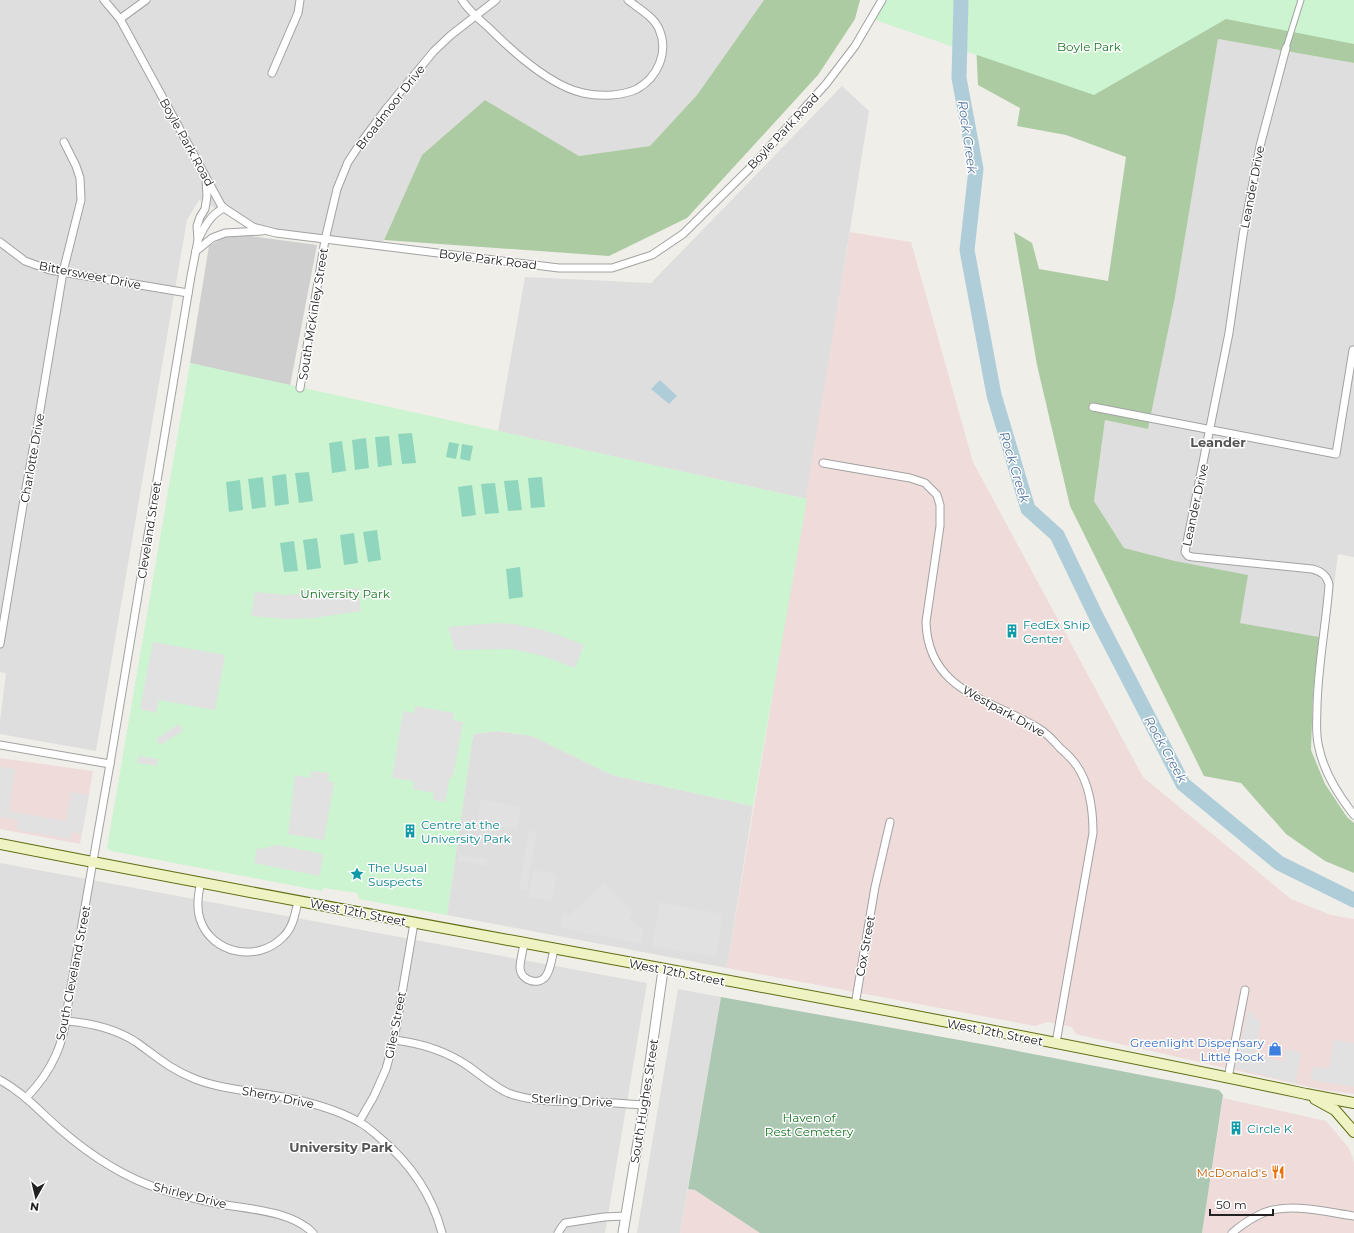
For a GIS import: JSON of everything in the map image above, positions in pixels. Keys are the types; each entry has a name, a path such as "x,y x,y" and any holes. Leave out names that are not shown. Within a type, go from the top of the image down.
{"main road":[{"name":"West 12th Street","path":"0,844 1056,1043 1354,1104"},
{"path":"1306,1094 1335,1110 1354,1132"}],"street":[{"name":"Boyle Park Road","path":"104,0 120,19 224,208 242,221 264,231 325,240 559,268 612,268 652,255 673,242 696,222 755,163 826,84 855,46 882,0"},
{"path":"120,19 146,0"},
{"path":"272,72 298,13 300,0"},
{"path":"462,0 476,16 514,52 555,80 572,89 584,93 609,95 626,92 637,88 650,78 661,60 663,46 659,29 651,19 628,0"},
{"name":"Broadmoor Drive","path":"325,240 337,189 348,162 360,144 399,93 434,52 451,35 496,0"},
{"path":"1286,48 1301,0"},
{"name":"Leander Drive","path":"1286,48 1259,153 1243,235 1229,333 1185,552 1188,556 1193,557 1312,569 1321,572 1327,577 1329,585 1318,689 1316,732 1322,759 1342,799 1354,815"},
{"name":"Charlotte Drive","path":"0,644 63,272 80,200 80,178 76,166 64,142"},
{"path":"198,240 197,226 205,209 208,196 206,175"},
{"name":"Cleveland Street","path":"93,862 198,240 216,212 224,208"},
{"path":"196,251 212,238 224,233 264,231"},
{"name":"South McKinley Street","path":"300,388 325,240"},
{"name":"Bittersweet Drive","path":"0,242 25,261 50,270 188,293"},
{"path":"1093,407 1210,431 1336,454 1353,350"},
{"name":"Westpark Drive","path":"823,463 910,478 925,483 937,495 940,505 940,526 926,622 928,638 936,660 947,676 963,690 1028,722 1047,734 1077,765 1084,781 1091,805 1093,833 1056,1043"},
{"path":"0,745 110,764"},
{"name":"Cox Street","path":"854,1005 875,887 890,822"},
{"name":"South Cleveland Street","path":"26,1098 43,1079 52,1064 59,1048 67,1021 68,1004 93,862"},
{"path":"200,882 197,902 198,913 203,926 209,935 219,944 232,950 257,952 266,949 284,937 294,919 298,901"},
{"name":"Giles Street","path":"359,1122 383,1078 394,1040 414,923"},
{"path":"524,943 520,968 524,977 532,981 541,980 548,974 554,948"},
{"name":"South Hughes Street","path":"623,1233 664,970"},
{"path":"1228,1078 1244,990"},
{"name":"Sherry Drive","path":"67,1021 100,1027 120,1034 136,1042 168,1066 201,1081 312,1104 343,1114 359,1122 391,1147 413,1172 435,1211 442,1233"},
{"name":"Sterling Drive","path":"394,1040 428,1047 447,1054 467,1066 496,1087 524,1098 644,1105"},
{"name":"Shirley Drive","path":"0,1080 26,1098 62,1132 89,1152 129,1177 158,1189 176,1194 281,1215 304,1225 313,1233"},
{"path":"1232,1233 1252,1219 1264,1213 1293,1208 1354,1216"},
{"path":"558,1233 560,1228 565,1223 604,1217 625,1216"}],"shaded area":[{"path":"0,0 764,0 697,95 650,146 579,156 485,100 422,155 381,246 253,227 199,200 187,220 96,751 0,734 0,721 6,673 0,672"},
{"path":"1218,39 1354,63 1354,557 1338,554 1327,640 1240,623 1175,561 1124,548 1094,501 1105,420 1148,429 1175,297"},
{"path":"842,86 869,111 807,499 498,431 525,277 651,283"},
{"path":"850,232 911,242 973,462 1143,777 1291,899 1331,915 1354,919 1354,1094 1323,1090 1076,1034 1072,1027 1047,1022 1035,1026 727,968"},
{"path":"226,236 251,236 317,245 290,386 190,363 209,246"},
{"path":"358,588 361,611 314,618 286,619 251,616 255,592 287,595"},
{"path":"496,623 513,624 539,629 584,645 575,668 543,656 512,649 455,650 448,627"},
{"path":"153,642 225,655 215,710 159,700 156,713 140,709"},
{"path":"415,706 454,713 453,720 463,722 453,777 450,777 445,802 433,800 434,793 413,789 414,781 392,778 403,711 414,713"},
{"path":"179,724 183,731 160,745 156,739"},
{"path":"498,731 532,736 612,775 753,806 727,968 447,915 473,734"},
{"path":"138,756 158,759 157,766 137,763"},
{"path":"0,758 93,771 80,844 0,829"},
{"path":"0,767 15,769 9,811 66,821 71,792 89,795 82,834 72,832 71,839 17,830 18,820 0,817"},
{"path":"311,771 329,773 328,781 334,783 324,840 288,834 295,775 310,778"},
{"path":"481,799 521,807 517,830 477,823"},
{"path":"529,830 537,832 527,890 519,889"},
{"path":"278,845 323,854 320,876 254,863 257,848 264,849"},
{"path":"459,855 488,859 486,866 458,861"},
{"path":"0,863 647,983 605,1233 0,1233"},
{"path":"533,870 557,874 552,901 528,897"},
{"path":"603,882 634,913 629,918 638,927 644,929 641,944 560,928 563,914 570,914"},
{"path":"660,902 723,914 716,957 652,946"},
{"path":"678,989 721,997 680,1233 637,1233"},
{"path":"1248,1012 1255,1013 1254,1019 1261,1021 1254,1055 1283,1062 1286,1049 1302,1053 1295,1083 1235,1068"},
{"path":"1334,1040 1354,1043 1354,1087 1311,1080 1313,1067 1329,1069"},
{"path":"1223,1098 1326,1121 1349,1148 1354,1162 1354,1233 1202,1233"},
{"path":"688,1189 695,1190 761,1233 680,1233"}],"green space":[{"path":"764,0 860,0 855,19 818,75 687,218 609,256 384,240 422,155 485,100 579,156 650,146 697,95"},
{"name":"Boyle Park","path":"877,0 1354,0 1354,44 1226,19 1094,95 872,19"},
{"path":"974,0 1354,0 1354,63 1218,39 1175,297 1148,429 1105,420 1094,501 1124,548 1175,561 1248,575 1240,623 1319,637 1313,694 1311,750 1325,784 1347,817 1354,823 1354,873 1325,861 1286,834 1241,783 1204,776 1070,506 1037,365 1014,232 1032,243 1039,269 1108,281 1126,157 1066,135 1017,126 1020,108 978,85"},
{"name":"University Park","path":"190,363 807,499 753,806 612,775 532,736 498,731 473,734 447,915 359,899 357,893 324,888 322,891 111,851 107,848"},
{"path":"412,433 416,463 402,464 398,434"},
{"path":"389,436 392,465 378,467 375,437"},
{"path":"366,438 369,468 355,470 352,440"},
{"path":"342,441 346,471 332,473 329,443"},
{"path":"449,442 459,444 456,459 446,457"},
{"path":"462,444 473,446 470,461 460,459"},
{"path":"309,472 313,501 299,503 295,473"},
{"path":"286,474 289,504 275,506 272,476"},
{"path":"263,477 266,507 252,509 248,479"},
{"path":"542,477 545,507 531,508 528,478"},
{"path":"240,480 243,510 229,512 226,482"},
{"path":"518,480 522,510 508,511 504,481"},
{"path":"495,483 499,513 485,514 481,484"},
{"path":"472,485 476,515 462,517 458,487"},
{"path":"377,530 381,560 368,562 363,532"},
{"path":"354,533 358,563 344,565 340,535"},
{"path":"317,538 321,568 307,570 303,540"},
{"path":"294,541 298,571 284,572 280,543"},
{"path":"520,567 523,597 509,599 506,569"},
{"name":"Haven of Rest Cemetery","path":"721,997 987,1045 1219,1090 1223,1095 1202,1233 760,1233 695,1190 688,1189"}],"water":[{"path":"660,380 677,396 669,404 651,389"}],"waterway":[{"name":"Rock Creek","path":"961,0 959,78 976,169 967,250 994,395 1028,509 1057,535 1096,616 1183,784 1279,863 1354,900"}],"place":[{"name":"FedEx Ship Center","path":"1012,631"},
{"name":"Centre at the University Park","path":"410,831"},
{"name":"The Usual Suspects","path":"357,874"},
{"name":"Greenlight Dispensary Little Rock","path":"1275,1049"},
{"name":"Circle K","path":"1236,1128"},
{"name":"McDonald's","path":"1278,1172"}],"district":[{"name":"Leander","path":"1218,442"},
{"name":"University Park","path":"341,1147"}]}
